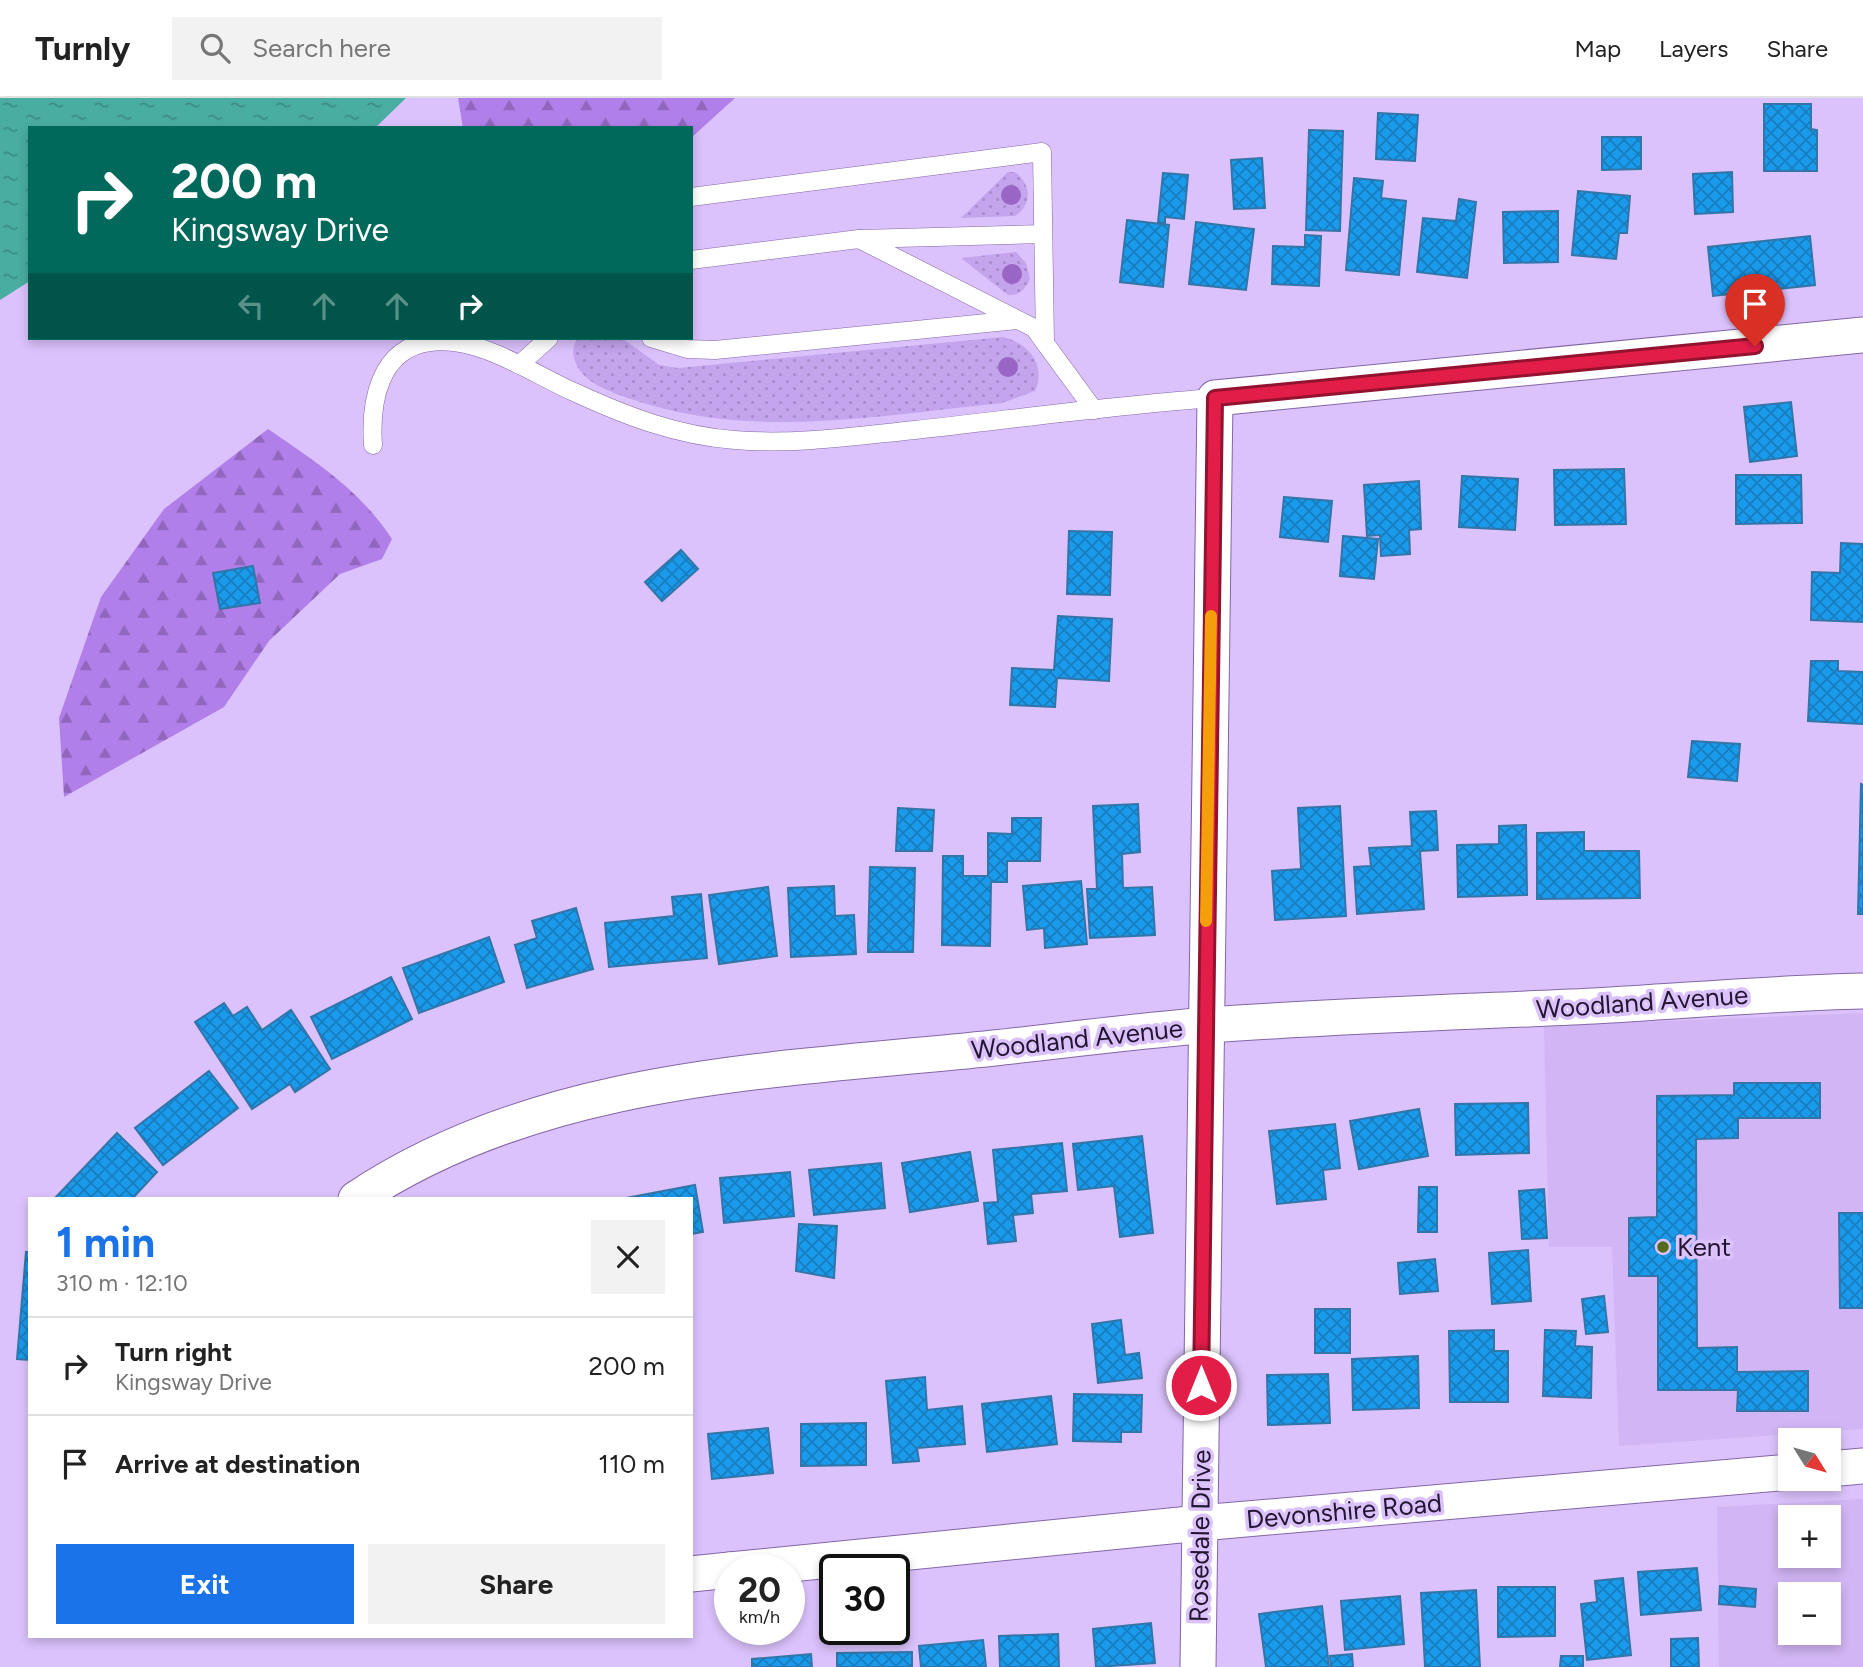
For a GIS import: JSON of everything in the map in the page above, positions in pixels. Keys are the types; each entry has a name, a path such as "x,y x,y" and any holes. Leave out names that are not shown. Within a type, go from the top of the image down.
{"street":[{"path":"1215,398 1863,335"},
{"name":"Rosedale Drive","path":"1198,1667 1204,1081 1208,1025 1205,972 1215,398"},
{"name":"Woodland Avenue","path":"359,1197 409,1168 485,1135 568,1105 699,1079 1208,1025 1694,1001 1785,992 1863,991"},
{"path":"1841,1468 1863,1466"},
{"name":"Devonshire Road","path":"805,1562 1200,1523 1778,1473"},
{"name":"Devonshire Road","path":"693,1574 714,1572"}],"lane":[{"path":"693,197 1042,152 1045,343"},
{"path":"693,260 859,239 1042,234"},
{"path":"859,239 1034,328 1094,410"},
{"path":"658,340 687,349 715,350 1017,320"},
{"path":"519,365 547,340"},
{"path":"373,445 371,415 377,390 402,343 451,343 482,350 644,422 695,435 736,440 827,439 1215,398"}],"shaded area":[{"path":"1008,172 1015,172 1027,188 1027,200 1021,211 1015,216 961,218"},
{"path":"1016,252 1026,263 1030,279 1022,291 1012,295 1008,295 961,258"},
{"path":"1003,337 1027,350 1033,356 1039,372 1035,391 1002,403 864,418 773,422 682,413 637,401 592,382 581,372 573,350 577,340 625,340 659,365 678,368"},
{"path":"1863,1013 1863,1429 1778,1428 1778,1435 1619,1446 1612,1247 1549,1247 1544,1026"},
{"path":"1863,1499 1863,1667 1719,1667 1717,1507"}],"green space":[{"path":"458,98 735,98 693,136 693,126 463,126"},
{"path":"268,429 336,478 366,506 392,539 382,559 340,574 269,641 224,707 64,797 59,718 101,597 164,509"}],"water":[{"path":"0,98 406,98 377,126 28,126 28,282 0,300"}],"building":[{"path":"1764,104 1811,104 1811,129 1817,130 1817,171 1764,171"},
{"path":"1378,113 1418,115 1415,161 1376,159"},
{"path":"1309,130 1343,131 1340,231 1306,230"},
{"path":"1602,137 1641,137 1641,169 1602,170"},
{"path":"1262,158 1265,208 1234,209 1231,160"},
{"path":"1732,172 1733,212 1695,214 1693,174"},
{"path":"1163,173 1188,175 1184,219 1165,217 1165,223 1158,223"},
{"path":"1354,178 1383,181 1381,198 1406,201 1399,275 1346,270"},
{"path":"1578,191 1630,196 1627,233 1619,233 1616,259 1572,255"},
{"path":"1459,199 1476,202 1467,278 1417,272 1423,218 1456,221"},
{"path":"1558,211 1558,262 1504,263 1503,212"},
{"path":"1127,220 1169,225 1163,287 1120,282"},
{"path":"1196,222 1254,229 1246,290 1189,284"},
{"path":"1305,235 1321,236 1319,286 1272,284 1273,246 1305,247"},
{"path":"1810,236 1815,285 1713,296 1708,247"},
{"path":"1791,402 1797,456 1750,462 1744,407"},
{"path":"1624,469 1626,524 1555,525 1554,470"},
{"path":"1736,475 1801,475 1802,523 1736,524"},
{"path":"1462,476 1518,479 1515,530 1459,527"},
{"path":"1419,481 1421,529 1409,530 1410,554 1381,556 1380,535 1367,536 1364,485"},
{"path":"1284,497 1332,501 1328,542 1280,537"},
{"path":"1069,531 1112,532 1110,595 1067,594"},
{"path":"1343,536 1378,539 1374,579 1340,576"},
{"path":"1841,543 1863,544 1863,622 1811,620 1812,572 1840,573"},
{"path":"681,550 698,569 662,601 645,582"},
{"path":"253,566 260,603 220,609 213,573"},
{"path":"1058,616 1112,619 1109,681 1057,678 1055,707 1010,705 1012,668 1054,670"},
{"path":"1811,661 1838,661 1838,671 1863,672 1863,724 1808,721"},
{"path":"1692,741 1740,744 1737,781 1688,777"},
{"path":"1861,784 1863,914 1858,914"},
{"path":"1138,804 1140,852 1122,854 1123,888 1152,887 1155,935 1090,938 1087,889 1097,889 1093,806"},
{"path":"1340,806 1346,916 1275,920 1272,871 1301,869 1298,808"},
{"path":"898,808 934,810 932,851 896,851"},
{"path":"1436,811 1438,850 1420,851 1424,909 1357,914 1354,867 1371,866 1369,848 1412,846 1410,812"},
{"path":"1012,818 1041,818 1040,861 1007,861 1007,882 991,882 990,946 942,945 943,856 963,856 963,876 988,876 988,833 1012,834"},
{"path":"1526,825 1527,895 1458,897 1457,845 1499,844 1499,826"},
{"path":"1584,832 1584,851 1639,851 1640,898 1537,899 1537,833"},
{"path":"870,867 915,868 913,952 868,952"},
{"path":"1081,881 1087,944 1045,948 1044,928 1027,930 1023,886"},
{"path":"834,886 835,916 854,915 856,954 791,957 788,888"},
{"path":"768,887 777,956 719,964 709,895"},
{"path":"701,894 707,958 609,967 605,923 674,916 672,897"},
{"path":"576,908 593,969 527,988 515,945 537,938 532,921"},
{"path":"489,937 504,982 419,1013 403,968"},
{"path":"391,977 412,1019 332,1059 311,1017"},
{"path":"224,1003 233,1016 247,1007 262,1030 291,1010 330,1069 295,1092 290,1084 252,1109 195,1022"},
{"path":"209,1071 238,1108 163,1165 135,1128"},
{"name":"Kent","path":"1734,1083 1820,1083 1820,1118 1738,1118 1738,1138 1696,1139 1697,1348 1737,1347 1737,1372 1808,1371 1808,1411 1737,1411 1738,1390 1658,1390 1658,1276 1629,1276 1629,1218 1657,1217 1657,1096 1734,1095"},
{"path":"1528,1103 1529,1153 1456,1155 1455,1104"},
{"path":"1419,1109 1428,1156 1359,1169 1350,1121"},
{"path":"1335,1124 1340,1168 1323,1170 1326,1199 1277,1204 1269,1131"},
{"path":"117,1133 157,1172 134,1197 56,1197"},
{"path":"1142,1136 1153,1233 1120,1237 1114,1186 1078,1190 1073,1144"},
{"path":"1062,1143 1067,1191 1031,1194 1033,1213 1013,1215 1016,1241 988,1244 984,1203 998,1202 993,1150"},
{"path":"970,1152 978,1201 910,1212 902,1163"},
{"path":"881,1163 885,1208 814,1215 809,1170"},
{"path":"790,1172 794,1216 724,1223 720,1178"},
{"path":"695,1185 703,1232 693,1234 693,1197 632,1197"},
{"path":"1419,1187 1437,1187 1437,1232 1418,1232"},
{"path":"1544,1189 1547,1238 1522,1239 1519,1191"},
{"path":"1839,1213 1863,1213 1863,1308 1840,1308"},
{"path":"799,1224 837,1226 834,1278 796,1271"},
{"path":"1528,1250 1531,1301 1492,1304 1489,1253"},
{"path":"26,1252 28,1252 28,1360 17,1359"},
{"path":"1435,1259 1438,1291 1400,1294 1398,1263"},
{"path":"1604,1296 1608,1332 1586,1334 1582,1299"},
{"path":"1315,1309 1350,1309 1350,1353 1315,1353"},
{"path":"1121,1320 1125,1355 1139,1353 1142,1378 1098,1383 1092,1324"},
{"path":"1494,1330 1494,1351 1508,1351 1508,1402 1450,1402 1449,1331"},
{"path":"1545,1330 1576,1331 1575,1346 1592,1347 1591,1398 1543,1396"},
{"path":"1418,1356 1419,1408 1353,1410 1352,1359"},
{"path":"1328,1374 1330,1423 1268,1425 1267,1375"},
{"path":"925,1377 927,1410 962,1406 965,1444 917,1448 919,1461 893,1463 886,1381"},
{"path":"1074,1394 1142,1395 1141,1432 1121,1432 1121,1442 1073,1441"},
{"path":"1051,1396 1057,1444 987,1452 982,1404"},
{"path":"866,1423 866,1465 801,1466 801,1424"},
{"path":"768,1428 773,1473 712,1479 708,1434"},
{"path":"1697,1568 1701,1610 1641,1615 1638,1572"},
{"path":"1623,1578 1631,1655 1587,1660 1581,1604 1597,1602 1595,1581"},
{"path":"1720,1586 1756,1589 1755,1607 1719,1604"},
{"path":"1498,1587 1555,1587 1555,1636 1498,1637"},
{"path":"1476,1590 1480,1667 1425,1667 1421,1593"},
{"path":"1400,1596 1404,1644 1345,1650 1341,1601"},
{"path":"1322,1606 1329,1667 1266,1667 1259,1614"},
{"path":"1151,1623 1155,1663 1096,1667 1093,1629"},
{"path":"1058,1634 1059,1667 1000,1667 999,1636"},
{"path":"1698,1638 1699,1667 1671,1667 1671,1639"},
{"path":"983,1640 986,1667 921,1667 919,1646"},
{"path":"912,1652 912,1667 837,1667 837,1653"},
{"path":"811,1654 812,1667 752,1667 752,1659"},
{"path":"1352,1654 1353,1667 1331,1667 1330,1656"},
{"path":"1561,1656 1583,1656 1583,1667 1560,1667"}],"slow traffic":[{"path":"1206,921 1211,616"}],"place":[{"name":"Kent","path":"1663,1247"}],"route":[{"path":"1201,1385 1215,398 1755,346"}]}
